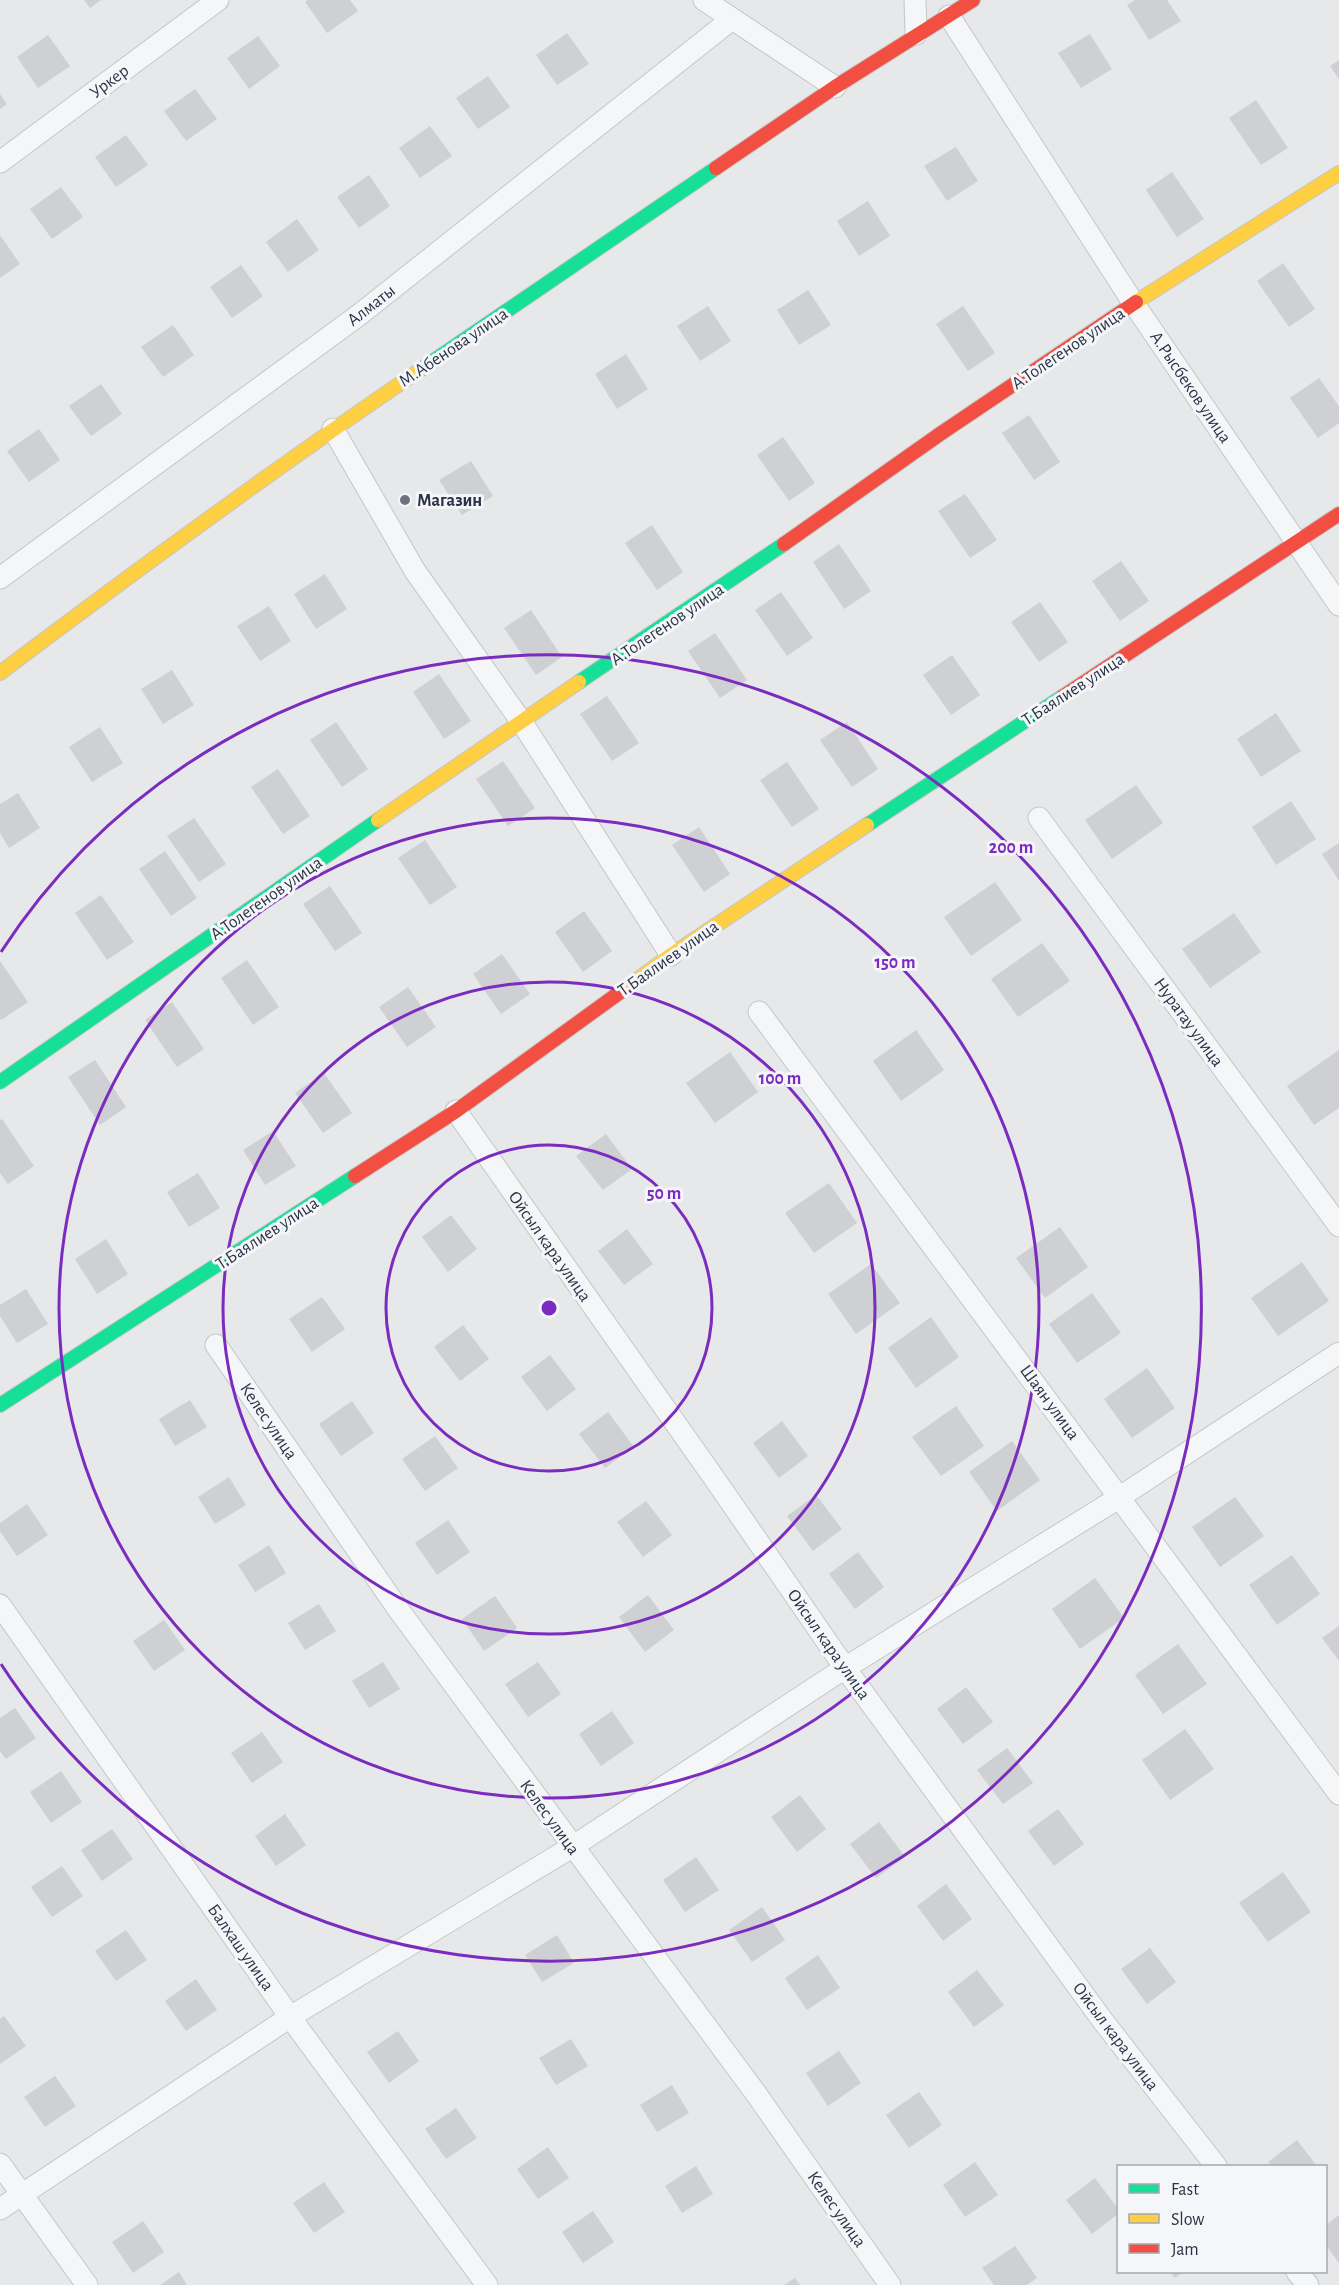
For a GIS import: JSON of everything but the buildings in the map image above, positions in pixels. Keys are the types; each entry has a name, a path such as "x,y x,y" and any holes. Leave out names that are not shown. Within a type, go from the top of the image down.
{"street":[{"name":"Уркер","path":"0,162 218,0"},
{"path":"704,0 835,87"},
{"path":"915,0 916,34"},
{"name":"М.Абенова улица","path":"0,673 333,429 835,87 973,0"},
{"name":"А.Рысбеков улица","path":"949,16 1134,304 1339,604"},
{"name":"Алматы","path":"0,578 359,315 732,19"},
{"name":"А.Толегенов улица","path":"0,1082 521,721 711,595 940,434 1134,304 1339,173"},
{"path":"333,429 415,571 521,721 670,955"},
{"name":"Т.Баялиев улица","path":"0,1405 456,1111 670,955 1339,514"},
{"name":"Нуратау улица","path":"1039,818 1339,1226"},
{"name":"Шаян улица","path":"759,1012 1339,1794"},
{"name":"Ойсыл кара улица","path":"456,1111 845,1668 1103,2021 1215,2165"},
{"name":"Келес улица","path":"216,1345 398,1609 757,2095 890,2285"},
{"path":"0,2208 290,2017 572,1847 845,1668 1120,1497 1339,1353"},
{"name":"Балхаш улица","path":"0,1605 290,2017 487,2285"},
{"path":"0,2164 87,2285"},
{"path":"1299,2273 1308,2285"}],"traffic: fast":[{"path":"420,370 716,168"},
{"path":"579,682 784,544"},
{"path":"867,825 1062,697"},
{"path":"0,1082 378,820"},
{"path":"0,1405 355,1176"}],"traffic: slow":[{"path":"1136,302 1339,173"},
{"path":"0,673 208,519 420,370"},
{"path":"378,820 579,682"},
{"path":"619,993 671,955 867,825"}],"traffic: jam":[{"path":"716,168 835,87 973,0"},
{"path":"784,544 940,434 1136,302"},
{"path":"1062,697 1339,514"},
{"path":"355,1176 456,1111 619,993"}],"place":[{"name":"Магазин","path":"405,500"}]}
